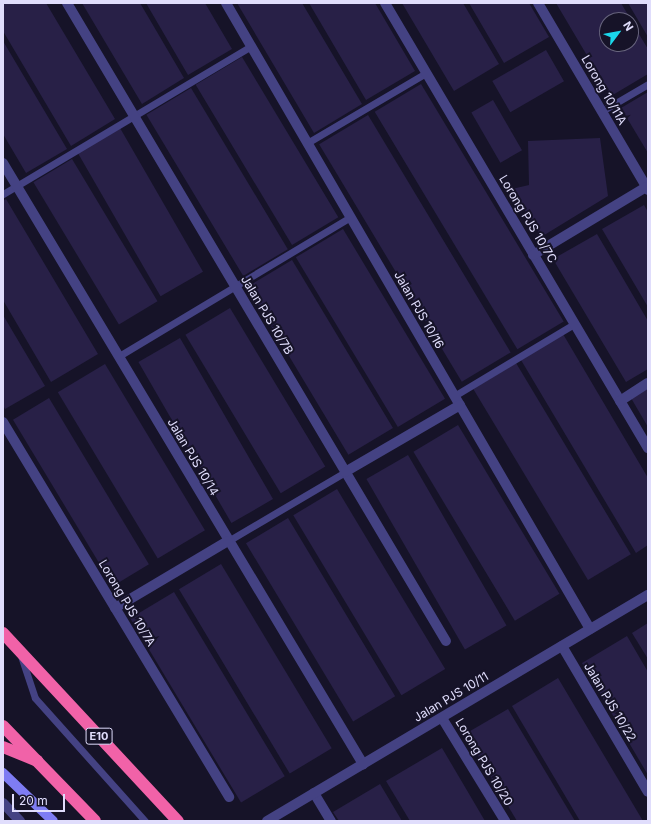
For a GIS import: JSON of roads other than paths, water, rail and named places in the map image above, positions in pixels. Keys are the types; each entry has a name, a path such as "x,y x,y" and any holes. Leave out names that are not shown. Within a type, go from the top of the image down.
{"highway":[{"name":"E10","path":"3,633 178,821"},
{"path":"3,726 40,762 95,821"},
{"path":"3,747 40,762"}],"main road":[{"path":"3,773 53,821"}],"street":[{"name":"Jalan PJS 10/7B","path":"67,3 446,641"},
{"name":"Jalan PJS 10/16","path":"226,3 590,629"},
{"name":"Lorong PJS 10/7C","path":"385,3 648,448"},
{"name":"Lorong 10/11A","path":"538,3 647,188"},
{"name":"Jalan PJS 10/14","path":"3,163 228,541 364,764"},
{"path":"534,255 647,188"},
{"path":"620,401 648,383"},
{"path":"346,472 460,405"},
{"name":"Lorong PJS 10/7A","path":"3,422 229,797"},
{"path":"115,608 228,541"},
{"name":"Jalan PJS 10/11","path":"268,821 648,595"},
{"name":"Jalan PJS 10/22","path":"562,646 648,792"},
{"name":"Lorong PJS 10/20","path":"442,718 505,821"},
{"path":"314,793 331,821"},
{"path":"3,803 20,821"}],"lane":[{"path":"3,194 251,46"},
{"path":"307,143 426,73"},
{"path":"602,111 648,84"},
{"path":"119,356 350,217"},
{"path":"454,396 574,324"},
{"path":"228,541 346,472"},
{"path":"20,652 35,698 145,821"}]}
